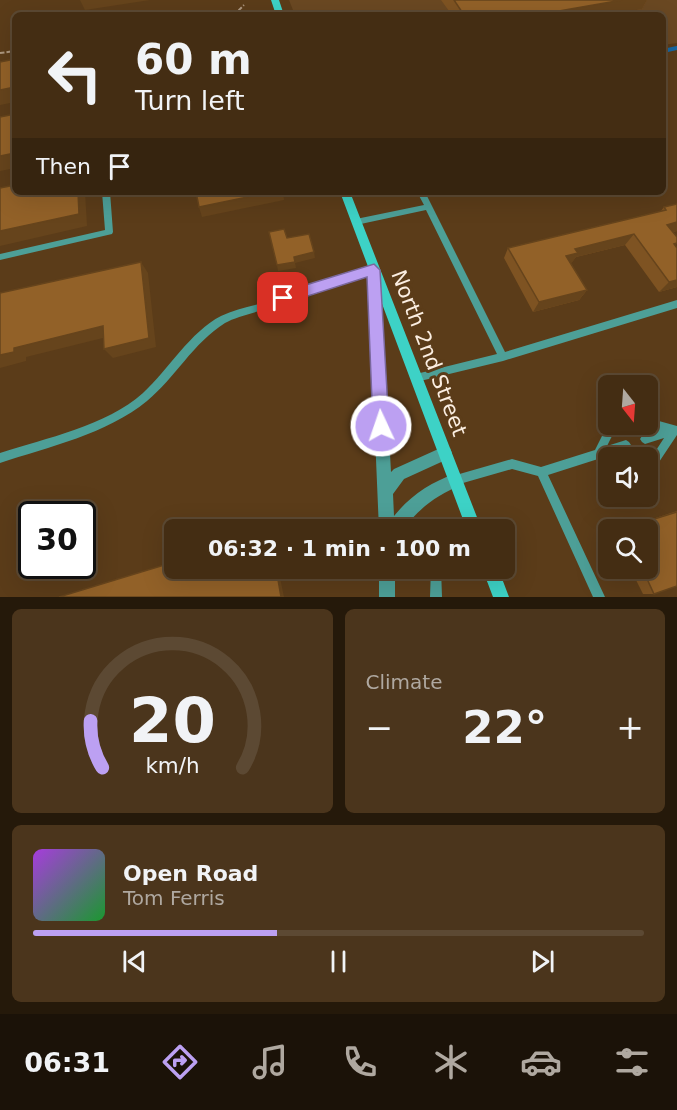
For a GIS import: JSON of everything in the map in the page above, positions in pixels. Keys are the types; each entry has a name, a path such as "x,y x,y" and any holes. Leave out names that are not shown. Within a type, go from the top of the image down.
{"main road":[{"name":"North 2nd Street","path":"346,195 471,519"},
{"path":"494,579 501,597"}],"street":[{"path":"374,270 386,519"},
{"path":"384,493 399,474 445,453"},
{"path":"401,519 409,508 433,488 456,480"},
{"path":"387,579 387,597"}],"lane":[{"path":"0,257 109,232 106,195"},
{"path":"423,195 461,268 503,357"},
{"path":"356,222 429,207"},
{"path":"0,458 118,416 144,398 208,329 224,319 374,270"},
{"path":"416,378 503,357 677,304"},
{"path":"658,425 676,429"},
{"path":"645,439 676,429"},
{"path":"658,456 676,429"},
{"path":"620,447 626,445"},
{"path":"456,480 512,464 541,472 598,454"},
{"path":"541,472 599,597"},
{"path":"436,579 436,597"}],"path":[{"path":"237,12 243,5"}],"shaded area":[{"path":"289,0 677,0 677,43 666,45 666,12 294,12"}],"building":[{"path":"454,0 622,0 553,12 462,12"},
{"path":"12,60 12,88 0,90 0,62"},
{"path":"12,115 12,154 0,156 0,117"},
{"path":"12,186 12,195 78,195 79,214 0,231 0,188"},
{"path":"197,195 257,195 199,207"},
{"path":"677,204 677,222 667,225 677,237 677,243 674,244 677,248 677,280 669,282 634,234 575,249 578,253 566,256 587,290 539,302 508,248 666,210 664,207"},
{"path":"284,229 287,238 309,234 314,252 294,257 295,262 277,265 269,232"},
{"path":"141,262 149,338 104,349 103,326 14,348 14,352 0,355 0,293"},
{"path":"677,512 677,586 654,594 647,579 658,579 658,519 654,519"},
{"path":"164,565 164,579 278,579 281,597 59,597"}],"waterway":[{"path":"666,50 677,48"}],"route":[{"path":"283,298 374,270 381,426"}]}
